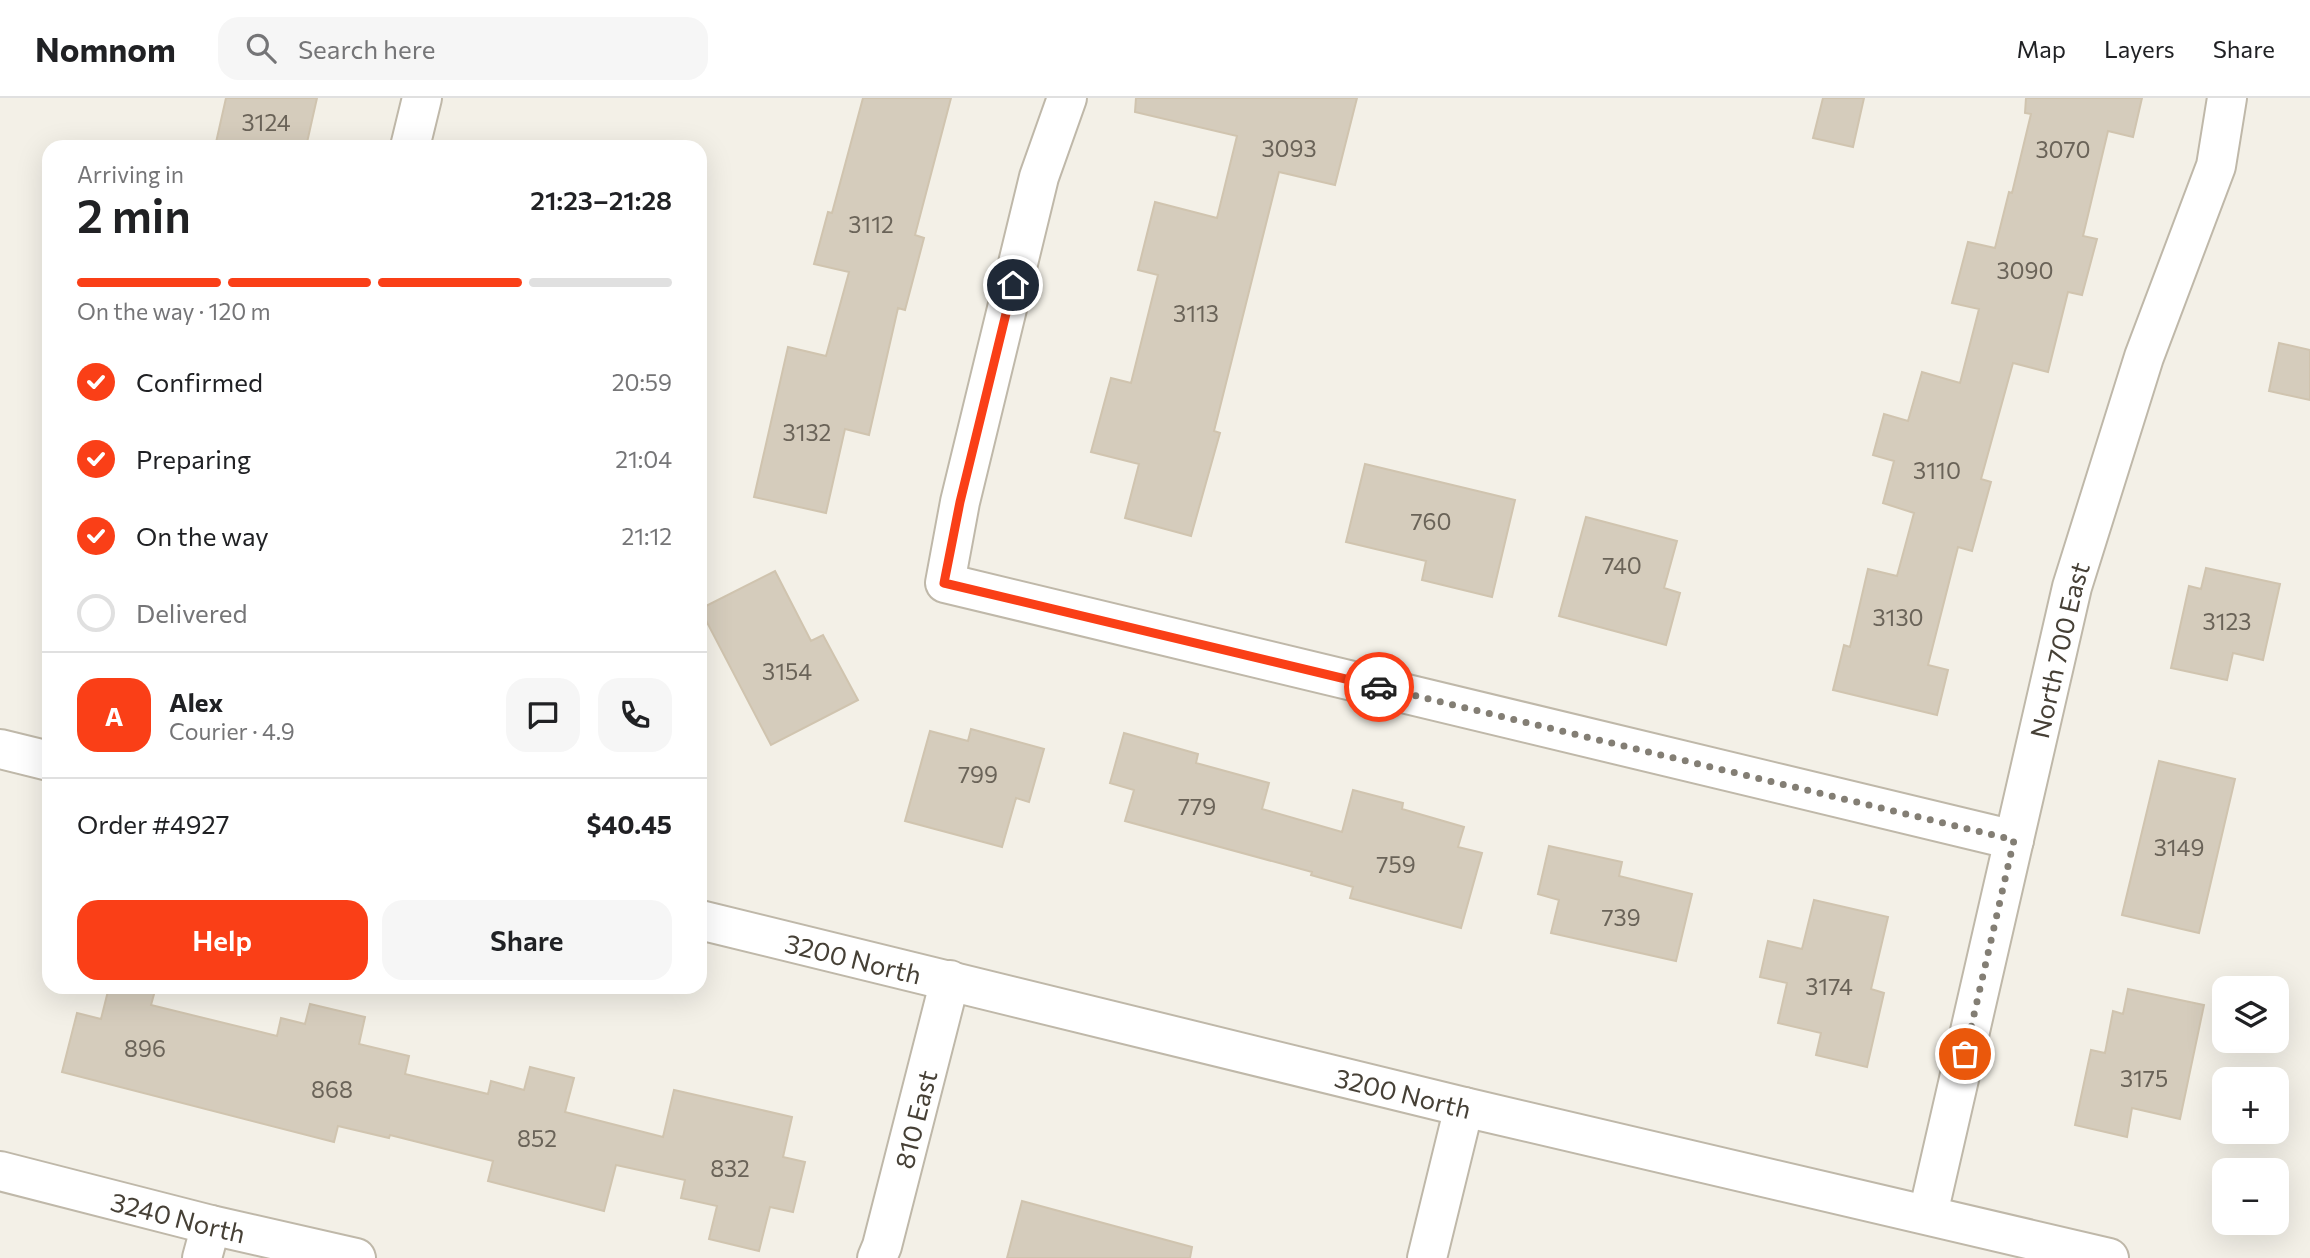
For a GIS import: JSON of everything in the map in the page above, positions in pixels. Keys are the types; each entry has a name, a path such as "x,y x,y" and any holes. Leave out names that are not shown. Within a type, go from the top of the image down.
{"street":[{"path":"412,140 422,98"},
{"path":"1067,98 1040,177 960,502 944,583 2014,840"},
{"name":"North 700 East","path":"1928,1214 2072,587 2144,357 2216,166 2227,98"},
{"path":"0,749 42,759"},
{"name":"3200 North","path":"707,922 1464,1107 2109,1258"},
{"name":"810 East","path":"877,1258 950,981"},
{"path":"1427,1258 1464,1107"},
{"name":"3240 North","path":"0,1171 206,1241 356,1258"}],"building":[{"path":"226,98 317,98 308,140 217,140"},
{"path":"863,98 951,98 915,235 924,238 905,310 898,308 869,435 845,429 826,513 754,497 788,347 826,356 849,272 814,264 828,212 832,213"},
{"path":"1136,98 1357,98 1335,185 1279,172 1214,431 1220,433 1191,536 1125,518 1139,464 1091,452 1111,378 1131,383 1158,275 1138,270 1155,202 1217,218 1237,136 1135,112"},
{"path":"1823,98 1864,98 1853,147 1813,138"},
{"path":"2026,98 2142,98 2133,137 2108,131 2083,236 2097,239 2082,295 2068,292 2048,372 2013,363 1981,479 1991,482 1972,551 1958,547 1928,665 1948,670 1937,715 1833,690 1844,645 1850,647 1868,569 1897,576 1914,513 1883,503 1894,461 1873,455 1884,414 1908,421 1922,372 1960,383 1979,309 1952,303 1968,242 1995,248 2009,192 2012,193 2031,114 2025,113"},
{"path":"2279,343 2310,350 2310,400 2269,391"},
{"path":"1365,464 1515,500 1492,597 1422,580 1426,561 1346,542"},
{"path":"1586,517 1677,541 1664,588 1680,593 1666,645 1559,616"},
{"path":"2206,568 2280,584 2263,660 2233,653 2227,680 2171,668 2189,586 2201,589"},
{"path":"775,571 811,641 823,635 858,700 771,745 707,622 707,605"},
{"path":"971,729 1044,749 1029,802 1016,798 1002,847 905,821 930,731 968,741"},
{"path":"1124,733 1198,754 1196,763 1269,783 1262,809 1342,832 1353,790 1403,803 1402,809 1464,827 1458,847 1482,853 1461,928 1350,898 1353,887 1311,875 1312,872 1125,821 1134,790 1110,783"},
{"path":"2159,761 2235,779 2199,933 2122,915"},
{"path":"1549,846 1622,862 1619,876 1692,894 1676,961 1551,933 1559,900 1538,894"},
{"path":"1814,900 1888,917 1871,989 1884,993 1867,1067 1816,1055 1821,1033 1778,1023 1787,983 1760,977 1768,941 1802,949"},
{"path":"2128,989 2204,1005 2180,1119 2132,1108 2127,1137 2075,1125 2091,1050 2105,1053 2113,1011 2123,1014"},
{"path":"107,994 154,994 151,1005 277,1036 281,1018 305,1024 310,1004 365,1017 359,1044 409,1056 405,1074 488,1094 491,1081 524,1090 530,1067 574,1078 565,1112 663,1137 674,1090 792,1117 783,1157 805,1162 793,1212 770,1207 759,1251 709,1239 717,1206 681,1198 685,1180 616,1165 604,1211 488,1181 493,1161 390,1135 389,1138 338,1126 334,1142 62,1072 77,1013 101,1019"},
{"path":"1022,1201 1192,1247 1190,1258 1007,1258"}],"way so far":[{"path":"1379,687 2014,840 1965,1054"}],"route":[{"path":"1013,285 960,502 944,583 1379,687"}]}
